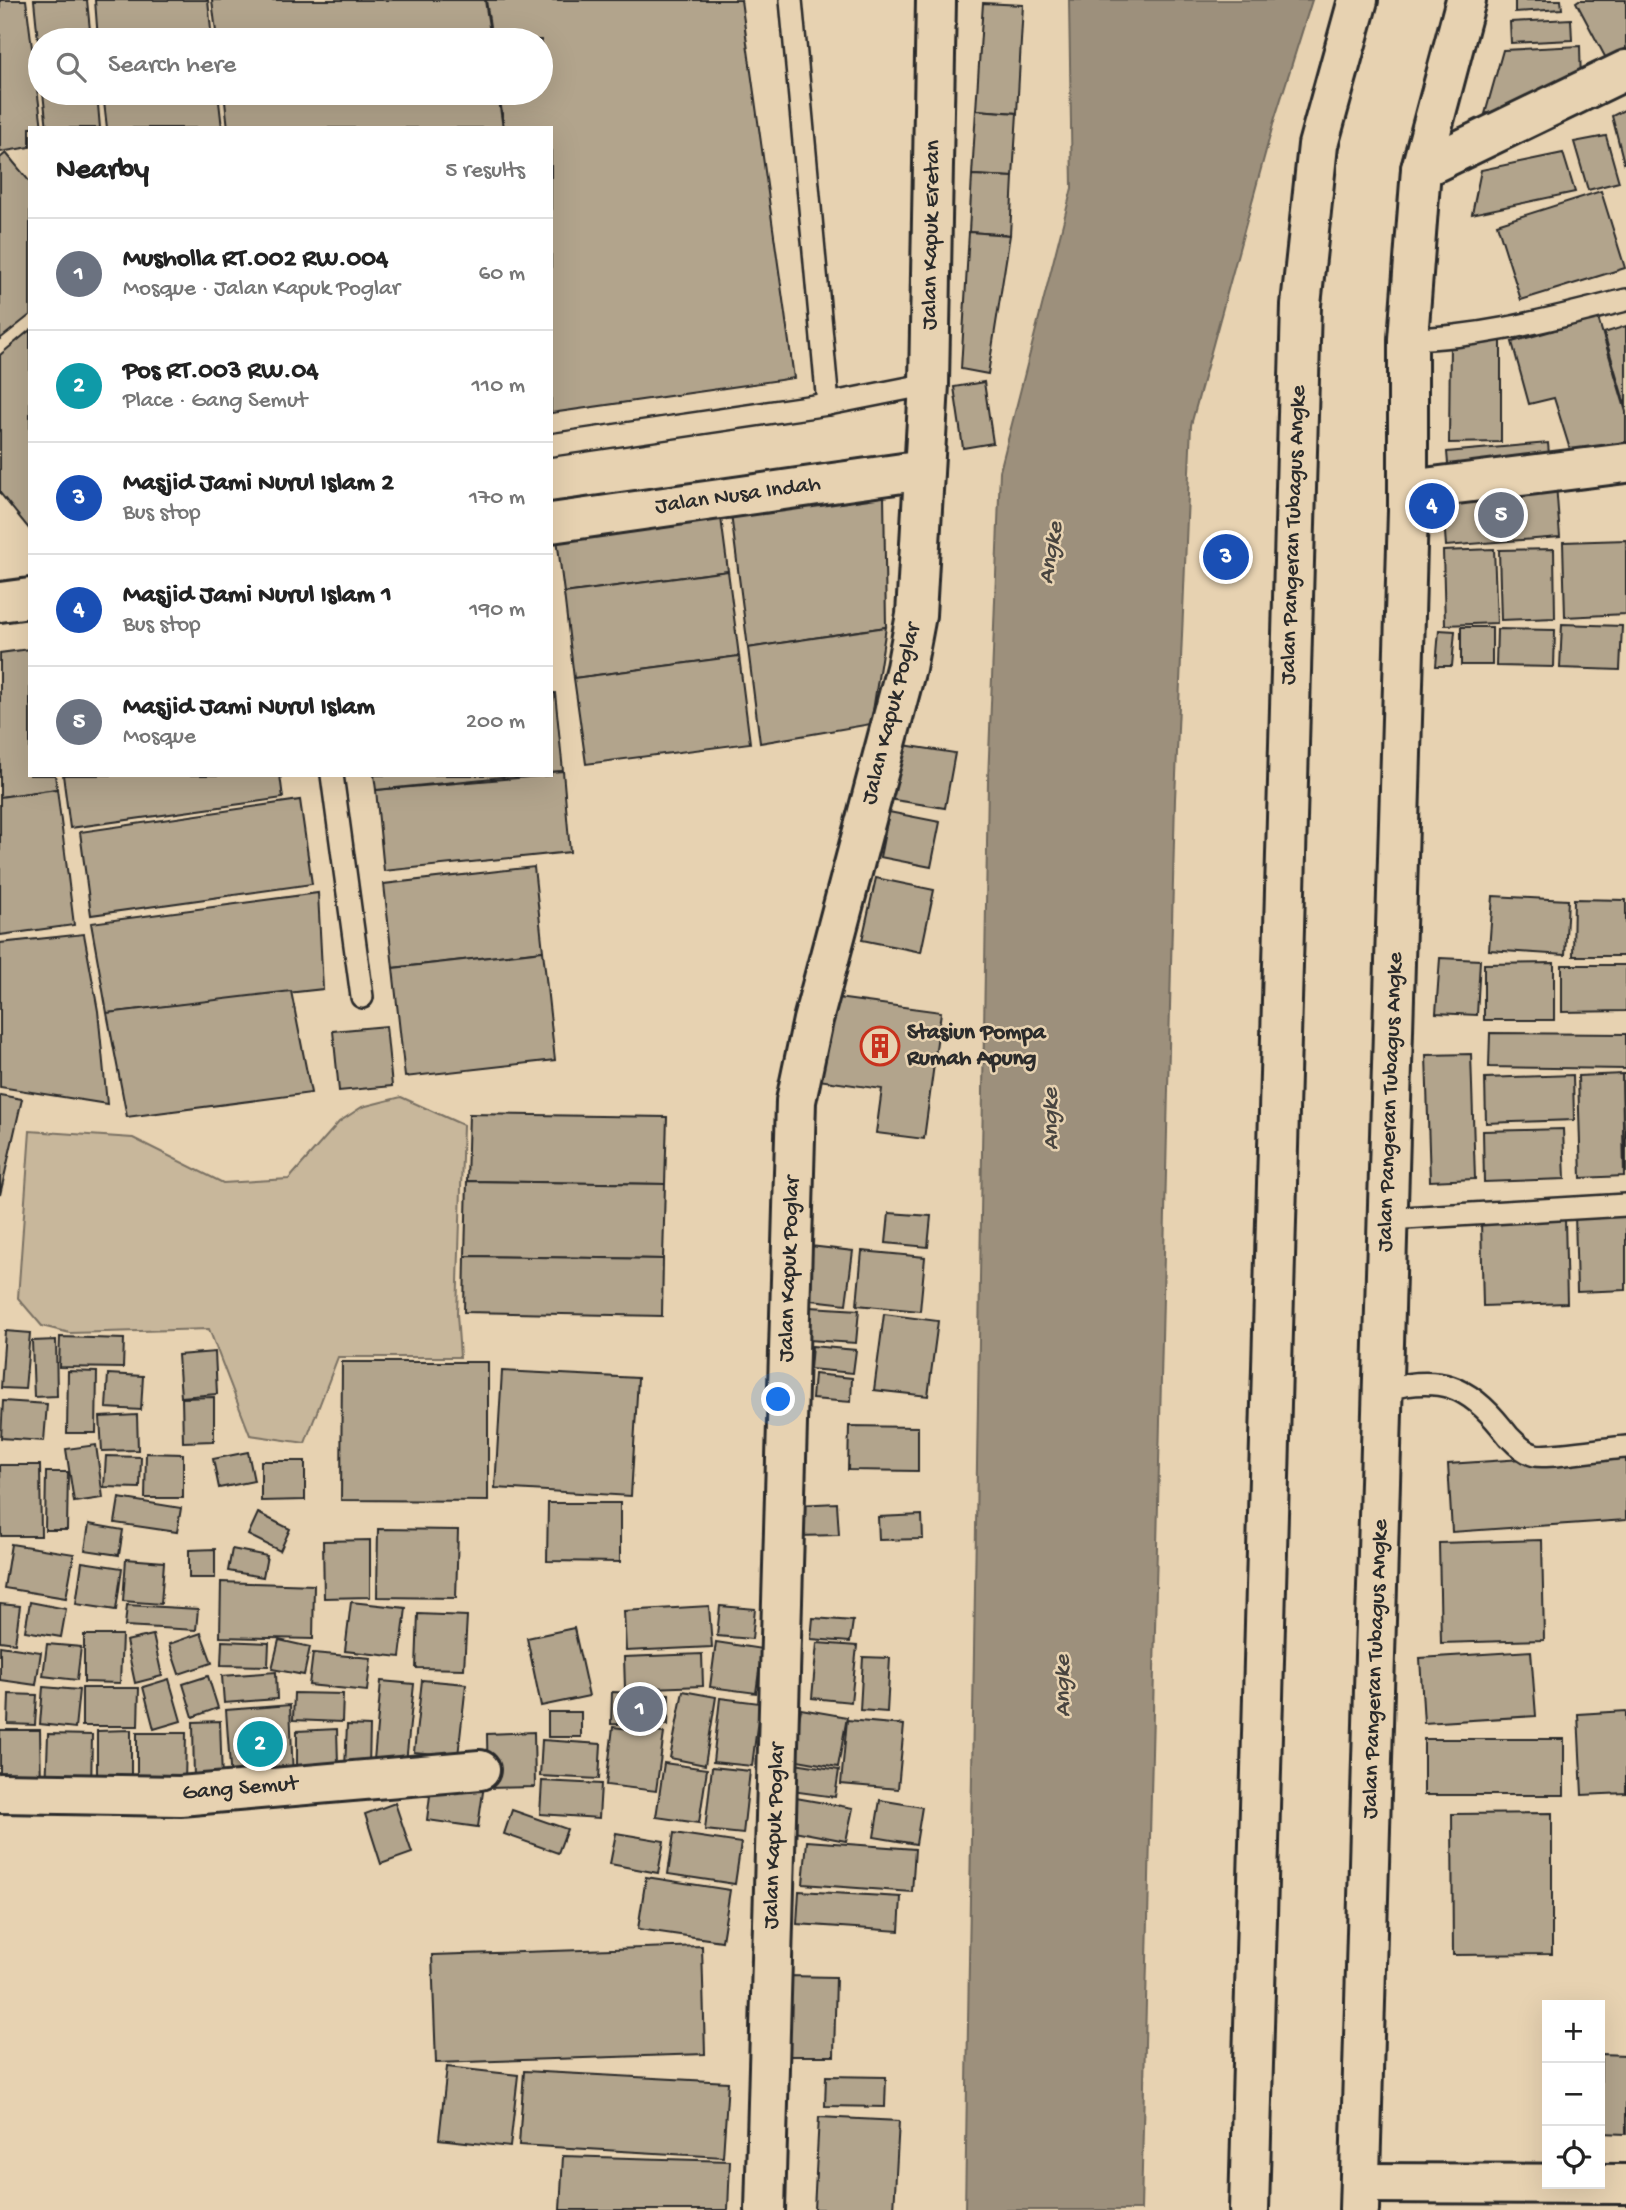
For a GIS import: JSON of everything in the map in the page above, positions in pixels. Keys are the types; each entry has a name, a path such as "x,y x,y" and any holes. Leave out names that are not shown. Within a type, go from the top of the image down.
{"main road":[{"name":"Jalan Kapuk Eretan","path":"924,470 929,384 936,0"},
{"name":"Jalan Pangeran Tubagus Angke","path":"1249,2210 1301,305 1318,145 1358,0"},
{"name":"Jalan Pangeran Tubagus Angke","path":"1359,2197 1385,1389 1387,1219 1408,490 1408,339 1421,169 1466,0"},
{"path":"1421,169 1626,71"},
{"path":"1408,490 1626,463"},
{"name":"Jalan Nusa Indah","path":"553,523 924,470"},
{"name":"Jalan Kapuk Poglar","path":"765,2210 796,1101 813,1020 906,668 916,615 924,470"},
{"path":"0,602 28,598"},
{"name":"Gang Semut","path":"0,1793 180,1796 480,1770"},
{"path":"1359,2197 1626,2184"}],"lane":[{"path":"792,0 828,404"},
{"path":"1408,339 1439,339 1527,326 1626,300"},
{"path":"553,445 828,404 929,384"},
{"path":"332,777 362,996"},
{"path":"1387,1219 1626,1205"},
{"path":"1385,1389 1419,1380 1468,1394 1484,1406 1511,1440 1535,1455 1626,1447"}],"shaded area":[{"path":"401,1097 463,1125 457,1314 460,1357 338,1357 305,1443 250,1435 209,1329 70,1333 42,1326 18,1298 30,1131 133,1138 223,1183 289,1179 339,1122 362,1107"}],"water":[{"name":"Angke","path":"1069,0 1312,0 1274,121 1191,425 1175,799 1141,2210 965,2210 988,781 1000,471 1072,188"}],"building":[{"path":"0,0 26,0 30,28 28,105 39,105 42,126 28,126 28,147 0,152"},
{"path":"34,0 87,0 90,28 37,28"},
{"path":"95,0 208,0 211,28 97,28"},
{"path":"212,0 485,0 489,28 216,28"},
{"path":"486,0 741,0 794,378 553,413 553,126 504,126 501,105 553,105 553,28 490,28"},
{"path":"1515,0 1561,0 1562,9 1515,12"},
{"path":"1626,0 1626,57 1610,66 1576,2"},
{"path":"983,3 1023,5 1017,113 976,110"},
{"path":"1571,19 1572,40 1511,43 1510,22"},
{"path":"1580,46 1581,84 1485,114 1503,50"},
{"path":"44,105 98,105 100,126 47,126"},
{"path":"104,105 219,105 222,126 107,126"},
{"path":"225,105 500,105 503,126 228,126"},
{"path":"1626,109 1626,162 1624,163 1612,116"},
{"path":"976,110 1017,113 1013,177 972,175"},
{"path":"1606,136 1619,182 1588,190 1574,142"},
{"path":"6,153 28,180 28,317 0,339 0,158"},
{"path":"1563,153 1575,192 1472,214 1481,170"},
{"path":"972,175 1013,177 1010,235 969,232"},
{"path":"1601,191 1625,268 1521,300 1497,224"},
{"path":"969,232 1010,235 988,374 961,369"},
{"path":"1598,318 1626,412 1626,445 1573,459 1554,398 1529,404 1512,342"},
{"path":"1626,326 1626,408 1604,333"},
{"path":"28,332 28,528 0,493 0,355"},
{"path":"1501,334 1501,442 1449,443 1450,341"},
{"path":"984,382 993,443 963,448 954,387"},
{"path":"1548,443 1550,466 1449,476 1447,452"},
{"path":"1556,484 1560,537 1446,546 1442,493"},
{"path":"884,494 886,627 748,648 731,514"},
{"path":"720,510 728,571 564,593 556,531"},
{"path":"1626,540 1626,614 1565,617 1563,542"},
{"path":"1494,549 1497,623 1445,625 1443,551"},
{"path":"1554,549 1555,618 1501,620 1499,550"},
{"path":"728,571 739,656 574,678 564,593"},
{"path":"1562,624 1622,626 1620,670 1560,668"},
{"path":"886,627 871,724 760,743 748,648"},
{"path":"1461,627 1492,627 1492,665 1461,665"},
{"path":"1497,629 1555,630 1554,667 1496,666"},
{"path":"1439,630 1455,631 1452,666 1436,666"},
{"path":"28,649 28,777 55,777 57,789 0,797 0,653"},
{"path":"739,656 750,743 586,764 574,678"},
{"path":"553,693 555,693 563,771 553,772"},
{"path":"897,744 955,753 945,808 888,799"},
{"path":"563,771 570,852 384,871 376,790 553,777 553,772"},
{"path":"63,777 280,777 283,798 70,828"},
{"path":"374,777 503,777 376,790"},
{"path":"57,789 74,925 0,935 0,797"},
{"path":"300,800 312,884 91,915 80,832"},
{"path":"889,812 940,822 931,867 880,857"},
{"path":"534,867 543,951 393,968 384,884"},
{"path":"876,878 934,890 921,952 862,940"},
{"path":"318,893 323,989 107,1013 91,923"},
{"path":"1493,896 1568,900 1565,955 1489,950"},
{"path":"1574,899 1626,900 1626,956 1573,956"},
{"path":"84,934 98,1011 107,1104 0,1087 0,943"},
{"path":"543,951 555,1060 405,1077 393,968"},
{"path":"1440,958 1480,960 1477,1015 1436,1013"},
{"path":"1554,963 1554,1020 1484,1020 1484,964"},
{"path":"1562,965 1626,965 1626,1011 1562,1012"},
{"path":"291,991 311,1093 127,1117 107,1013"},
{"name":"Stasiun Pompa Rumah Apung","path":"830,997 941,1012 924,1139 876,1133 882,1089 818,1080"},
{"path":"386,1026 392,1086 339,1091 333,1031"},
{"path":"1490,1033 1626,1034 1626,1069 1489,1067"},
{"path":"1471,1054 1475,1179 1430,1181 1426,1055"},
{"path":"1622,1074 1624,1176 1581,1178 1578,1076"},
{"path":"1622,1074 1626,1074 1626,1172 1625,1172"},
{"path":"1573,1075 1574,1120 1486,1123 1485,1078"},
{"path":"0,1095 22,1099 0,1195"},
{"path":"469,1114 667,1117 665,1184 467,1181"},
{"path":"1563,1129 1565,1179 1484,1182 1483,1131"},
{"path":"467,1181 665,1184 663,1259 465,1256"},
{"path":"889,1213 931,1216 928,1247 886,1243"},
{"path":"1626,1213 1626,1290 1577,1292 1575,1214"},
{"path":"1565,1219 1567,1303 1483,1306 1481,1221"},
{"path":"810,1246 853,1251 846,1304 803,1299"},
{"path":"862,1251 925,1257 920,1311 857,1305"},
{"path":"465,1256 663,1259 662,1316 464,1312"},
{"path":"810,1307 859,1310 856,1343 808,1340"},
{"path":"884,1314 938,1321 928,1396 874,1390"},
{"path":"5,1331 30,1333 25,1389 1,1388"},
{"path":"60,1337 124,1339 123,1368 59,1367"},
{"path":"56,1340 57,1396 34,1397 32,1341"},
{"path":"812,1346 856,1350 853,1373 810,1369"},
{"path":"215,1352 217,1394 181,1397 178,1355"},
{"path":"342,1362 488,1362 488,1501 341,1500"},
{"path":"68,1371 97,1372 96,1433 67,1433"},
{"path":"502,1371 638,1378 631,1496 495,1488"},
{"path":"108,1374 143,1376 141,1410 106,1408"},
{"path":"814,1374 852,1378 851,1402 812,1399"},
{"path":"214,1397 214,1441 183,1442 182,1398"},
{"path":"3,1401 47,1404 44,1441 1,1438"},
{"path":"137,1415 138,1450 102,1451 100,1417"},
{"path":"849,1426 918,1427 918,1471 848,1470"},
{"path":"96,1445 103,1498 74,1502 66,1449"},
{"path":"248,1452 254,1481 219,1488 213,1459"},
{"path":"1626,1452 1626,1520 1452,1532 1448,1464"},
{"path":"146,1453 183,1454 183,1498 145,1498"},
{"path":"106,1456 141,1457 140,1488 104,1487"},
{"path":"261,1461 305,1461 305,1500 261,1501"},
{"path":"0,1465 40,1465 41,1536 1,1536"},
{"path":"46,1472 68,1472 67,1530 45,1530"},
{"path":"119,1498 181,1508 177,1532 115,1523"},
{"path":"548,1503 620,1503 620,1562 547,1561"},
{"path":"837,1503 839,1535 798,1536 796,1505"},
{"path":"258,1513 290,1529 280,1551 248,1535"},
{"path":"922,1515 923,1539 879,1540 878,1517"},
{"path":"89,1524 123,1530 119,1555 85,1550"},
{"path":"378,1529 458,1530 456,1598 377,1597"},
{"path":"370,1540 370,1597 324,1598 323,1541"},
{"path":"1542,1540 1544,1640 1441,1643 1439,1543"},
{"path":"11,1544 74,1554 66,1598 4,1588"},
{"path":"215,1549 215,1578 189,1578 189,1550"},
{"path":"232,1549 267,1556 263,1577 228,1571"},
{"path":"126,1559 164,1562 161,1604 123,1601"},
{"path":"82,1562 122,1568 116,1610 76,1604"},
{"path":"221,1582 314,1585 313,1639 220,1637"},
{"path":"30,1602 66,1609 61,1637 25,1631"},
{"path":"351,1602 406,1608 400,1657 345,1651"},
{"path":"0,1604 20,1606 15,1643 0,1641"},
{"path":"127,1605 198,1609 196,1630 125,1626"},
{"path":"709,1606 712,1647 626,1651 624,1611"},
{"path":"720,1606 755,1609 752,1639 717,1636"},
{"path":"418,1614 467,1616 464,1669 416,1668"},
{"path":"813,1618 853,1621 850,1642 811,1639"},
{"path":"574,1628 589,1696 541,1706 527,1638"},
{"path":"201,1633 212,1663 179,1674 169,1644"},
{"path":"84,1635 122,1635 120,1683 84,1682"},
{"path":"153,1635 162,1676 135,1683 126,1641"},
{"path":"279,1640 310,1647 304,1675 272,1669"},
{"path":"222,1641 269,1643 268,1666 221,1665"},
{"path":"716,1642 762,1649 756,1693 710,1687"},
{"path":"817,1643 857,1646 851,1702 812,1698"},
{"path":"47,1644 81,1647 77,1680 43,1676"},
{"path":"0,1646 41,1652 36,1685 0,1680"},
{"path":"1531,1651 1536,1716 1424,1723 1420,1658"},
{"path":"313,1653 371,1658 367,1691 309,1685"},
{"path":"702,1654 703,1686 625,1689 624,1657"},
{"path":"863,1657 890,1658 887,1712 860,1710"},
{"path":"276,1672 277,1699 224,1703 222,1676"},
{"path":"208,1676 218,1708 193,1717 183,1684"},
{"path":"169,1679 181,1721 154,1729 143,1687"},
{"path":"422,1680 466,1684 458,1756 414,1752"},
{"path":"381,1681 414,1684 406,1763 374,1760"},
{"path":"43,1687 79,1690 75,1728 40,1724"},
{"path":"82,1688 139,1688 138,1726 82,1726"},
{"path":"683,1691 716,1697 705,1765 670,1758"},
{"path":"612,1692 669,1694 668,1725 611,1724"},
{"path":"294,1693 343,1694 342,1722 293,1720"},
{"path":"9,1694 37,1695 35,1725 8,1724"},
{"path":"720,1698 760,1703 752,1766 713,1762"},
{"path":"290,1705 293,1778 231,1782 226,1710"},
{"path":"801,1709 847,1717 838,1767 792,1759"},
{"path":"1626,1711 1626,1793 1582,1795 1578,1714"},
{"path":"548,1712 581,1712 581,1737 548,1737"},
{"path":"847,1720 904,1725 898,1789 841,1784"},
{"path":"220,1721 222,1781 194,1782 193,1722"},
{"path":"347,1725 370,1726 369,1767 345,1767"},
{"path":"613,1727 664,1733 656,1791 606,1785"},
{"path":"337,1729 338,1764 297,1765 297,1731"},
{"path":"0,1730 40,1730 41,1788 0,1788"},
{"path":"131,1730 131,1788 97,1788 97,1731"},
{"path":"534,1732 535,1787 488,1788 487,1734"},
{"path":"137,1733 186,1733 185,1786 137,1786"},
{"path":"48,1734 92,1735 91,1792 46,1792"},
{"path":"1424,1739 1564,1739 1564,1795 1424,1795"},
{"path":"542,1740 601,1744 599,1779 540,1776"},
{"path":"664,1763 707,1769 699,1823 656,1817"},
{"path":"795,1763 839,1770 835,1797 791,1791"},
{"path":"712,1767 750,1771 743,1834 705,1830"},
{"path":"432,1779 484,1785 478,1827 427,1820"},
{"path":"542,1781 601,1784 599,1818 540,1814"},
{"path":"796,1798 853,1808 846,1841 789,1830"},
{"path":"880,1800 922,1807 916,1844 874,1837"},
{"path":"395,1803 412,1853 381,1864 365,1814"},
{"path":"512,1810 567,1829 558,1853 504,1834"},
{"path":"1552,1813 1552,1954 1453,1955 1452,1814"},
{"path":"616,1833 664,1841 658,1873 610,1864"},
{"path":"674,1833 741,1843 735,1884 668,1874"},
{"path":"807,1841 915,1849 912,1892 803,1884"},
{"path":"646,1877 730,1890 722,1941 638,1929"},
{"path":"799,1891 901,1897 899,1931 797,1924"},
{"path":"702,1946 705,2054 436,2063 432,1955"},
{"path":"786,1976 836,1977 834,2056 785,2056"},
{"path":"1605,2054 1626,2055 1626,2134 1605,2133"},
{"path":"447,2067 518,2075 510,2147 439,2139"},
{"path":"524,2071 728,2082 723,2157 519,2145"},
{"path":"826,2076 886,2077 885,2107 825,2106"},
{"path":"819,2117 899,2121 894,2210 814,2209"},
{"path":"563,2156 730,2161 728,2210 560,2210"}],"place":[{"name":"Masjid Jami Nurul Islam 1","path":"1432,506"},
{"name":"Masjid Jami Nurul Islam","path":"1501,515"},
{"name":"Masjid Jami Nurul Islam 2","path":"1226,557"},
{"name":"Stasiun Pompa Rumah Apung","path":"880,1046"},
{"name":"Musholla RT.002 RW.004","path":"640,1709"},
{"name":"Pos RT.003 RW.04","path":"260,1744"}]}
